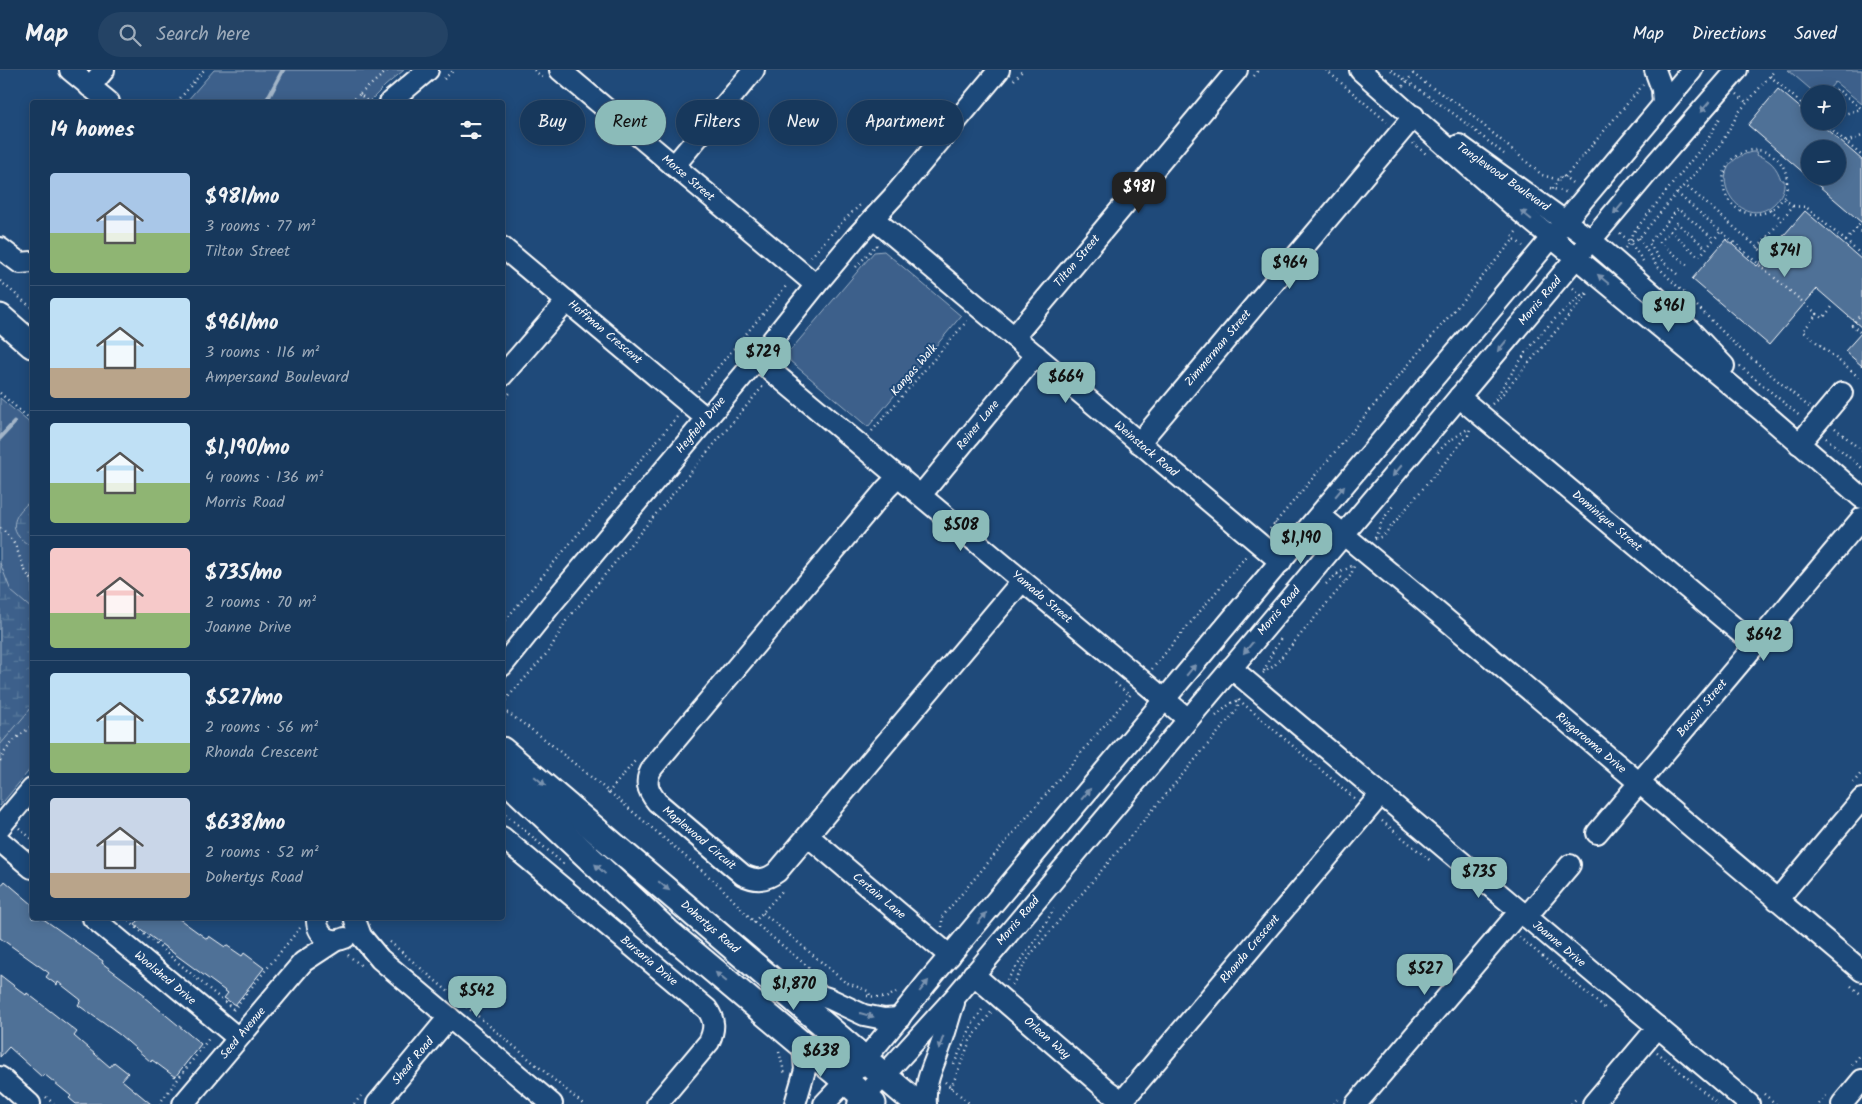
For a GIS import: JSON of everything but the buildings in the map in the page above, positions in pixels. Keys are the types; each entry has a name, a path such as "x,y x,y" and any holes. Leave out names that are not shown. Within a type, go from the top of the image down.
{"main road":[{"path":"0,318 30,343"},
{"name":"Dohertys Road","path":"505,753 917,1104"},
{"path":"505,779 668,932 846,1082 865,1102"}],"street":[{"path":"70,70 106,100"},
{"path":"90,87 104,70"},
{"path":"392,100 428,70"},
{"name":"Morse Street","path":"560,70 798,272 816,285"},
{"path":"674,166 754,70"},
{"name":"Heyfield Drive","path":"505,662 857,236 868,211 999,70"},
{"name":"Tilton Street","path":"1014,337 1237,70"},
{"name":"Tanglewood Boulevard","path":"1360,70 1414,116 1453,154 1762,411"},
{"path":"1687,70 1692,70"},
{"path":"824,1104 846,1082 900,1018 942,950 1165,700 1692,70"},
{"path":"1651,75 1662,89 1663,104"},
{"name":"Morris Road","path":"865,1102 883,1076 956,996 1591,240 1740,79"},
{"name":"Zimmerman Street","path":"1139,443 1414,116"},
{"name":"Tanglewood Boulevard","path":"1414,116 1476,155 1591,240 1670,309 1722,364 1762,411"},
{"name":"Weinstock Road","path":"868,211 1139,443 1282,562"},
{"path":"0,248 20,263 30,262"},
{"name":"Hoffman Crescent","path":"505,249 706,418"},
{"path":"505,372 567,300"},
{"name":"Reiner Lane","path":"921,495 1036,355"},
{"name":"Yamada Street","path":"757,359 1188,719"},
{"path":"1799,444 1842,393"},
{"name":"Dominique Street","path":"1459,397 1755,645"},
{"path":"1762,411 1862,498"},
{"name":"Maplewood Circuit","path":"899,476 886,489 647,776 647,786 650,794 657,802 743,875 753,880 770,878 808,836 1022,581"},
{"name":"Ringarooma Drive","path":"1320,515 1862,971"},
{"name":"Bossini Street","path":"1597,833 1862,518"},
{"name":"Joanne Drive","path":"1231,668 1374,802 1518,918 1652,1035 1748,1104"},
{"path":"0,827 30,791"},
{"path":"1777,900 1862,800"},
{"name":"Rhonda Crescent","path":"1121,1103 1374,802"},
{"name":"Certain Lane","path":"808,836 942,950"},
{"name":"Bursaria Drive","path":"505,840 707,1009 712,1016 713,1034 709,1042 657,1104"},
{"path":"0,841 30,866"},
{"path":"1356,1104 1518,918 1570,865"},
{"name":"Woolshed Drive","path":"95,920 227,1017 238,1038"},
{"path":"355,920 372,964"},
{"name":"Seed Avenue","path":"183,1104 303,962 338,946 349,936 355,926 355,920"},
{"path":"313,922 322,935 338,946 363,950 372,964 449,1017 552,1104"},
{"name":"Seed Avenue","path":"303,962 313,922"},
{"name":"Orlean Way","path":"973,974 1121,1103"},
{"path":"772,980 830,999 864,1015 884,1019 900,1018"},
{"path":"926,1104 925,1093 928,1077 941,1045 956,996"},
{"name":"Sheaf Road","path":"377,1104 449,1017"},
{"path":"1593,1104 1652,1035"},
{"path":"795,1104 805,1070 803,1045"},
{"path":"0,1078 30,1104"},
{"path":"1842,1104 1862,1080"}],"path":[{"path":"179,100 204,70"},
{"path":"354,100 388,70"},
{"path":"1326,70 1427,155"},
{"path":"1391,70 1454,114 1506,156"},
{"path":"1409,70 1422,81 1462,107 1542,175 1559,180 1562,175 1584,198"},
{"path":"1630,242 1639,238 1718,149 1739,112 1775,70"},
{"path":"1565,177 1651,75"},
{"path":"1770,76 1801,103"},
{"path":"1735,98 1740,79"},
{"path":"360,94 366,100"},
{"path":"1846,96 1862,109"},
{"path":"1846,114 1862,109"},
{"path":"1630,242 1632,234 1712,135 1724,111"},
{"path":"1832,130 1844,140"},
{"path":"1862,136 1846,142 1862,156"},
{"path":"1754,149 1764,150 1780,161 1787,179 1786,189 1783,198 1770,210 1752,214 1734,206 1728,199 1724,190 1724,170 1736,155 1754,149"},
{"path":"1685,184 1771,259 1763,268"},
{"path":"1546,186 1564,190 1584,198"},
{"path":"1677,193 1823,318 1832,307"},
{"path":"1783,198 1793,206 1806,207 1862,255"},
{"path":"1758,248 1793,206"},
{"path":"1677,274 1658,258 1649,243 1678,209 1714,239"},
{"path":"1770,210 1782,219"},
{"path":"505,620 840,224 868,211"},
{"path":"1609,219 1632,234"},
{"path":"1609,219 1630,242 1648,267"},
{"path":"1686,265 1660,242 1677,223 1706,248"},
{"path":"1846,241 1860,224"},
{"path":"1856,228 1862,233"},
{"path":"1670,231 1699,257 1721,231"},
{"path":"1639,238 1656,265 1862,468"},
{"path":"942,950 942,917 1514,239"},
{"path":"1858,252 1862,247"},
{"path":"0,281 30,306"},
{"path":"1591,290 1493,403 1521,358 1550,324 1575,300 1591,290"},
{"path":"1862,313 1852,325 1862,334"},
{"path":"1818,314 1803,331 1862,380"},
{"name":"Kangas Walk","path":"872,431 968,320"},
{"path":"1736,362 1817,422 1862,452"},
{"path":"0,393 30,419"},
{"path":"1393,504 1382,520 1375,540 1383,536 1468,435 1470,428 1448,442 1433,457"},
{"path":"0,528 15,542 25,573 30,578"},
{"path":"1283,636 1271,654 1264,673 1274,666 1351,575 1354,566 1337,574 1326,585"},
{"path":"1239,700 1374,802 1434,863"},
{"path":"1211,720 1231,703 1239,700"},
{"path":"953,1066 972,1023 1012,986 1031,954 1237,710 1239,700"},
{"path":"505,712 542,737 720,886 733,898 743,913 822,978"},
{"path":"0,762 4,752 14,739 30,727"},
{"path":"608,793 639,756"},
{"path":"951,1088 970,1041 1057,905"},
{"path":"763,912 845,982 868,991 871,997"},
{"path":"1518,918 1610,1012"},
{"path":"127,920 227,1017"},
{"path":"160,1104 227,1017 300,929 313,922"},
{"path":"389,941 582,1104"},
{"path":"338,946 348,955 372,964"},
{"path":"864,996 886,998 896,992 901,986"},
{"path":"1652,1035 1718,1104"},
{"path":"949,1074 945,1083 970,1104"}],"green space":[{"path":"214,70 404,70 371,100 188,100"},
{"path":"1788,70 1862,70 1862,104 1846,91 1846,85 1839,85 1835,82 1832,85 1806,85"},
{"path":"1752,152 1757,152 1756,155 1769,161 1775,167 1781,180 1784,180 1783,190 1779,199 1761,211 1748,211 1737,205 1729,195 1725,182 1727,170 1735,159"},
{"path":"884,251 961,316 868,427 790,361 789,352 874,252"},
{"path":"0,398 30,423 30,769 0,806"},
{"path":"30,502 30,546 19,537 14,526 17,516"},
{"path":"0,563 11,591 30,607 30,709 0,745"}],"waterway":[{"path":"267,100 283,70"},
{"path":"0,438 14,423"}]}
